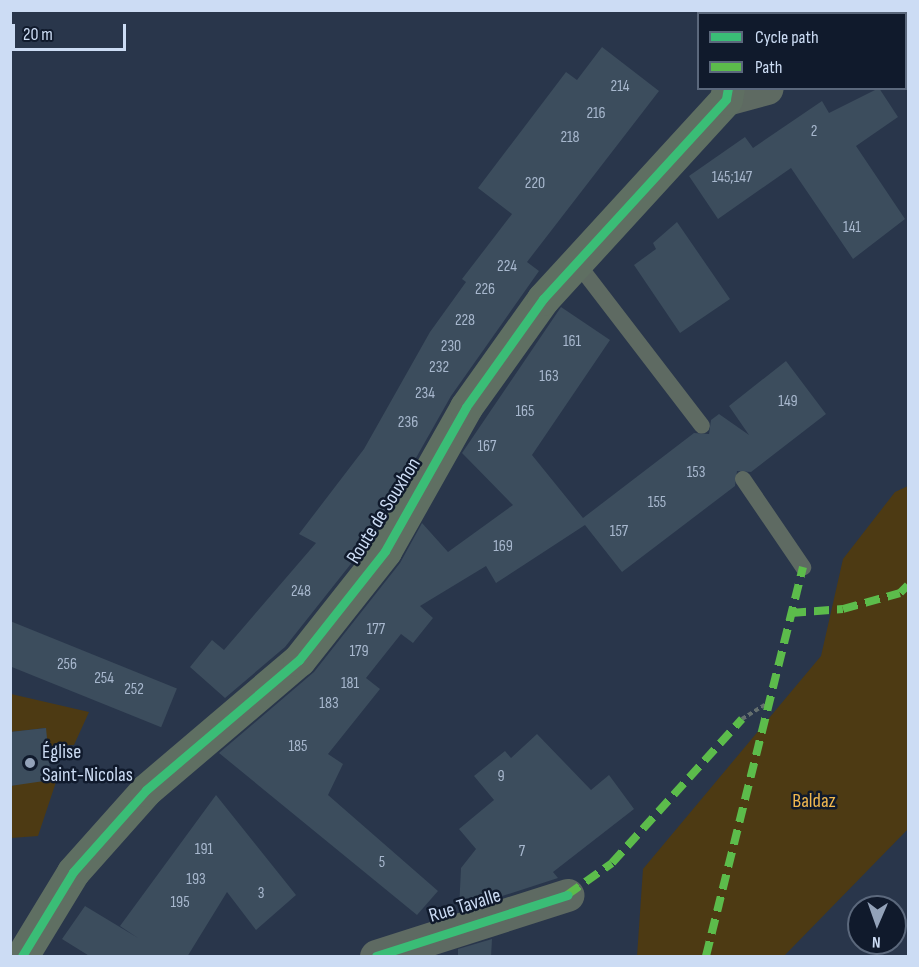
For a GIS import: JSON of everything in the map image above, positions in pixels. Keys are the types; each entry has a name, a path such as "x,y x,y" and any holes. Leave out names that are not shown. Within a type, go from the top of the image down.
{"street":[{"path":"727,94 754,90"},
{"name":"Route de Souxhon","path":"22,957 73,872 146,790 299,660 385,551 466,407 574,259 727,94"},
{"name":"Rue Tavalle","path":"376,957 567,895"}],"lane":[{"path":"574,259 702,426"},
{"path":"743,479 803,567"}],"path":[{"path":"742,719 773,700"}],"green space":[{"name":"Baldaz","path":"908,486 908,829 784,956 637,956 643,869 821,656 843,559 895,492"},
{"path":"11,694 89,712 74,745 48,746 45,728 11,732"},
{"path":"58,776 38,836 11,838 10,786"}],"building":[{"path":"602,47 659,91 527,262 539,271 451,396 369,541 285,647 225,698 190,667 212,640 224,650 316,543 299,534 364,449 430,332 466,282 462,279 512,214 478,188 566,72 577,80"},
{"path":"875,90 880,90 898,117 856,146 905,219 853,259 791,168 718,219 689,176 745,137 753,148 822,101 829,113"},
{"path":"677,222 730,299 680,333 634,265 656,249 653,243"},
{"path":"561,307 610,340 532,455 583,518 694,433 709,434 711,420 719,414 749,435 729,406 786,361 826,414 751,472 737,471 735,486 622,572 585,525 496,583 486,566 420,606 433,618 413,643 401,634 366,678 380,689 328,754 343,764 328,795 438,891 417,915 219,753 314,672 400,563 422,523 448,552 513,505 462,453"},
{"path":"10,621 177,688 161,727 10,666"},
{"name":"Église Saint-Nicolas","path":"46,728 51,780 10,786 10,732"},
{"path":"537,734 591,790 609,775 634,809 553,872 558,878 459,910 461,868 476,849 459,829 494,800 474,776 505,751 511,758"},
{"path":"216,795 296,895 256,930 227,892 187,957 91,957 62,939 85,906 138,938 120,926"},
{"path":"492,939 491,957 458,957 458,949"}],"marked path":[{"path":"706,956 803,567"},
{"path":"791,613 843,609 900,593 908,585"},
{"path":"567,895 612,863 742,719"}],"cycle path":[{"path":"22,956 73,872 146,790 299,660 385,551 466,407 543,299 726,99 728,90"},
{"path":"376,956 567,895"}],"place":[{"name":"Église Saint-Nicolas","path":"30,763"}]}
